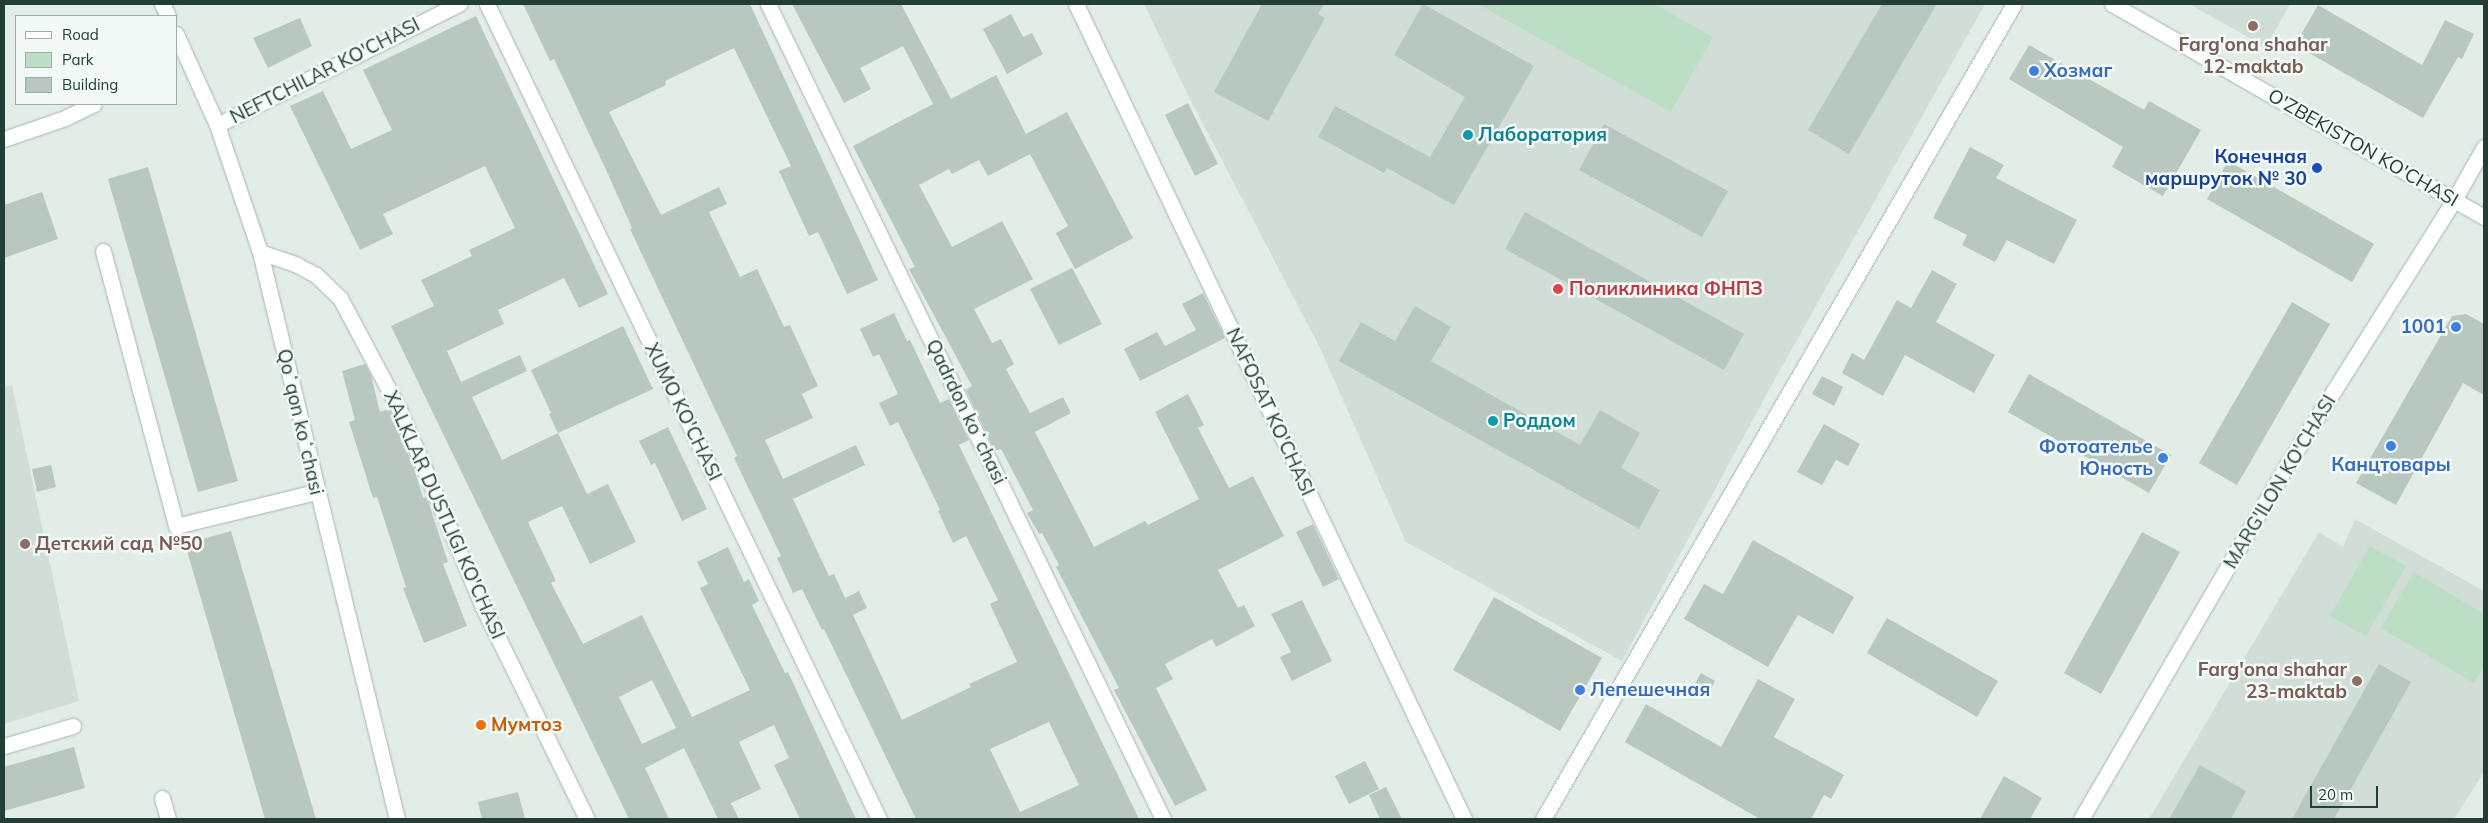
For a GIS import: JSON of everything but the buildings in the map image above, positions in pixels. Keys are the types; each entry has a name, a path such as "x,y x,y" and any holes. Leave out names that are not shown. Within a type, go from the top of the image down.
{"street":[{"name":"NEFTCHILAR KO'CHASI","path":"217,125 459,4"},
{"name":"XUMO KO'CHASI","path":"487,4 879,819"},
{"name":"Qadrdon koʻchasi","path":"768,4 1163,819"},
{"name":"NAFOSAT KO'CHASI","path":"1076,4 1464,819"},
{"path":"1544,819 2014,4"},
{"name":"O'ZBEKISTON KO'CHASI","path":"2112,4 2484,217"},
{"name":"Qoʻqon koʻchasi","path":"178,43 182,61 217,125 260,252 316,492 396,819"},
{"path":"4,139 65,118 92,105"},
{"name":"MARG'ILON KO'CHASI","path":"2080,819 2289,462 2454,200 2484,147"},
{"path":"103,251 176,526 316,492"},
{"name":"XALKLAR DUSTLIGI KO'CHASI","path":"260,252 310,272 340,298 399,409 483,606 587,819"},
{"path":"4,746 72,726"},
{"path":"162,798 168,819"}],"shaded area":[{"name":"Поликлиника ФНПЗ","path":"1144,4 1985,4 1770,388 1622,661 1406,542 1320,348 1189,97"},
{"name":"Farg'ona shahar 12-maktab","path":"2189,4 2290,4 2266,47"},
{"name":"Детский сад №50","path":"12,385 79,701 4,724 4,387"},
{"name":"Farg'ona shahar 23-maktab","path":"2355,519 2484,591 2484,772 2454,819 2149,819 2319,532 2343,547"}],"green space":[{"path":"1478,4 1654,4 1713,37 1671,112"},
{"path":"2370,546 2406,566 2366,636 2330,616"},
{"path":"2414,572 2484,614 2484,666 2474,683 2381,628"}],"place":[{"name":"Farg'ona shahar 12-maktab","path":"2253,26"},
{"name":"Хозмаг","path":"2034,71"},
{"name":"Лаборатория","path":"1468,135"},
{"name":"Конечная маршруток № 30","path":"2317,168"},
{"name":"Поликлиника ФНПЗ","path":"1558,289"},
{"name":"1001","path":"2456,327"},
{"name":"Роддом","path":"1493,421"},
{"name":"Канцтовары","path":"2391,446"},
{"name":"Фотоателье Юность","path":"2163,458"},
{"name":"Детский сад №50","path":"25,544"},
{"name":"Farg'ona shahar 23-maktab","path":"2357,681"},
{"name":"Лепешечная","path":"1580,690"},
{"name":"Mумтоз","path":"481,725"}]}
